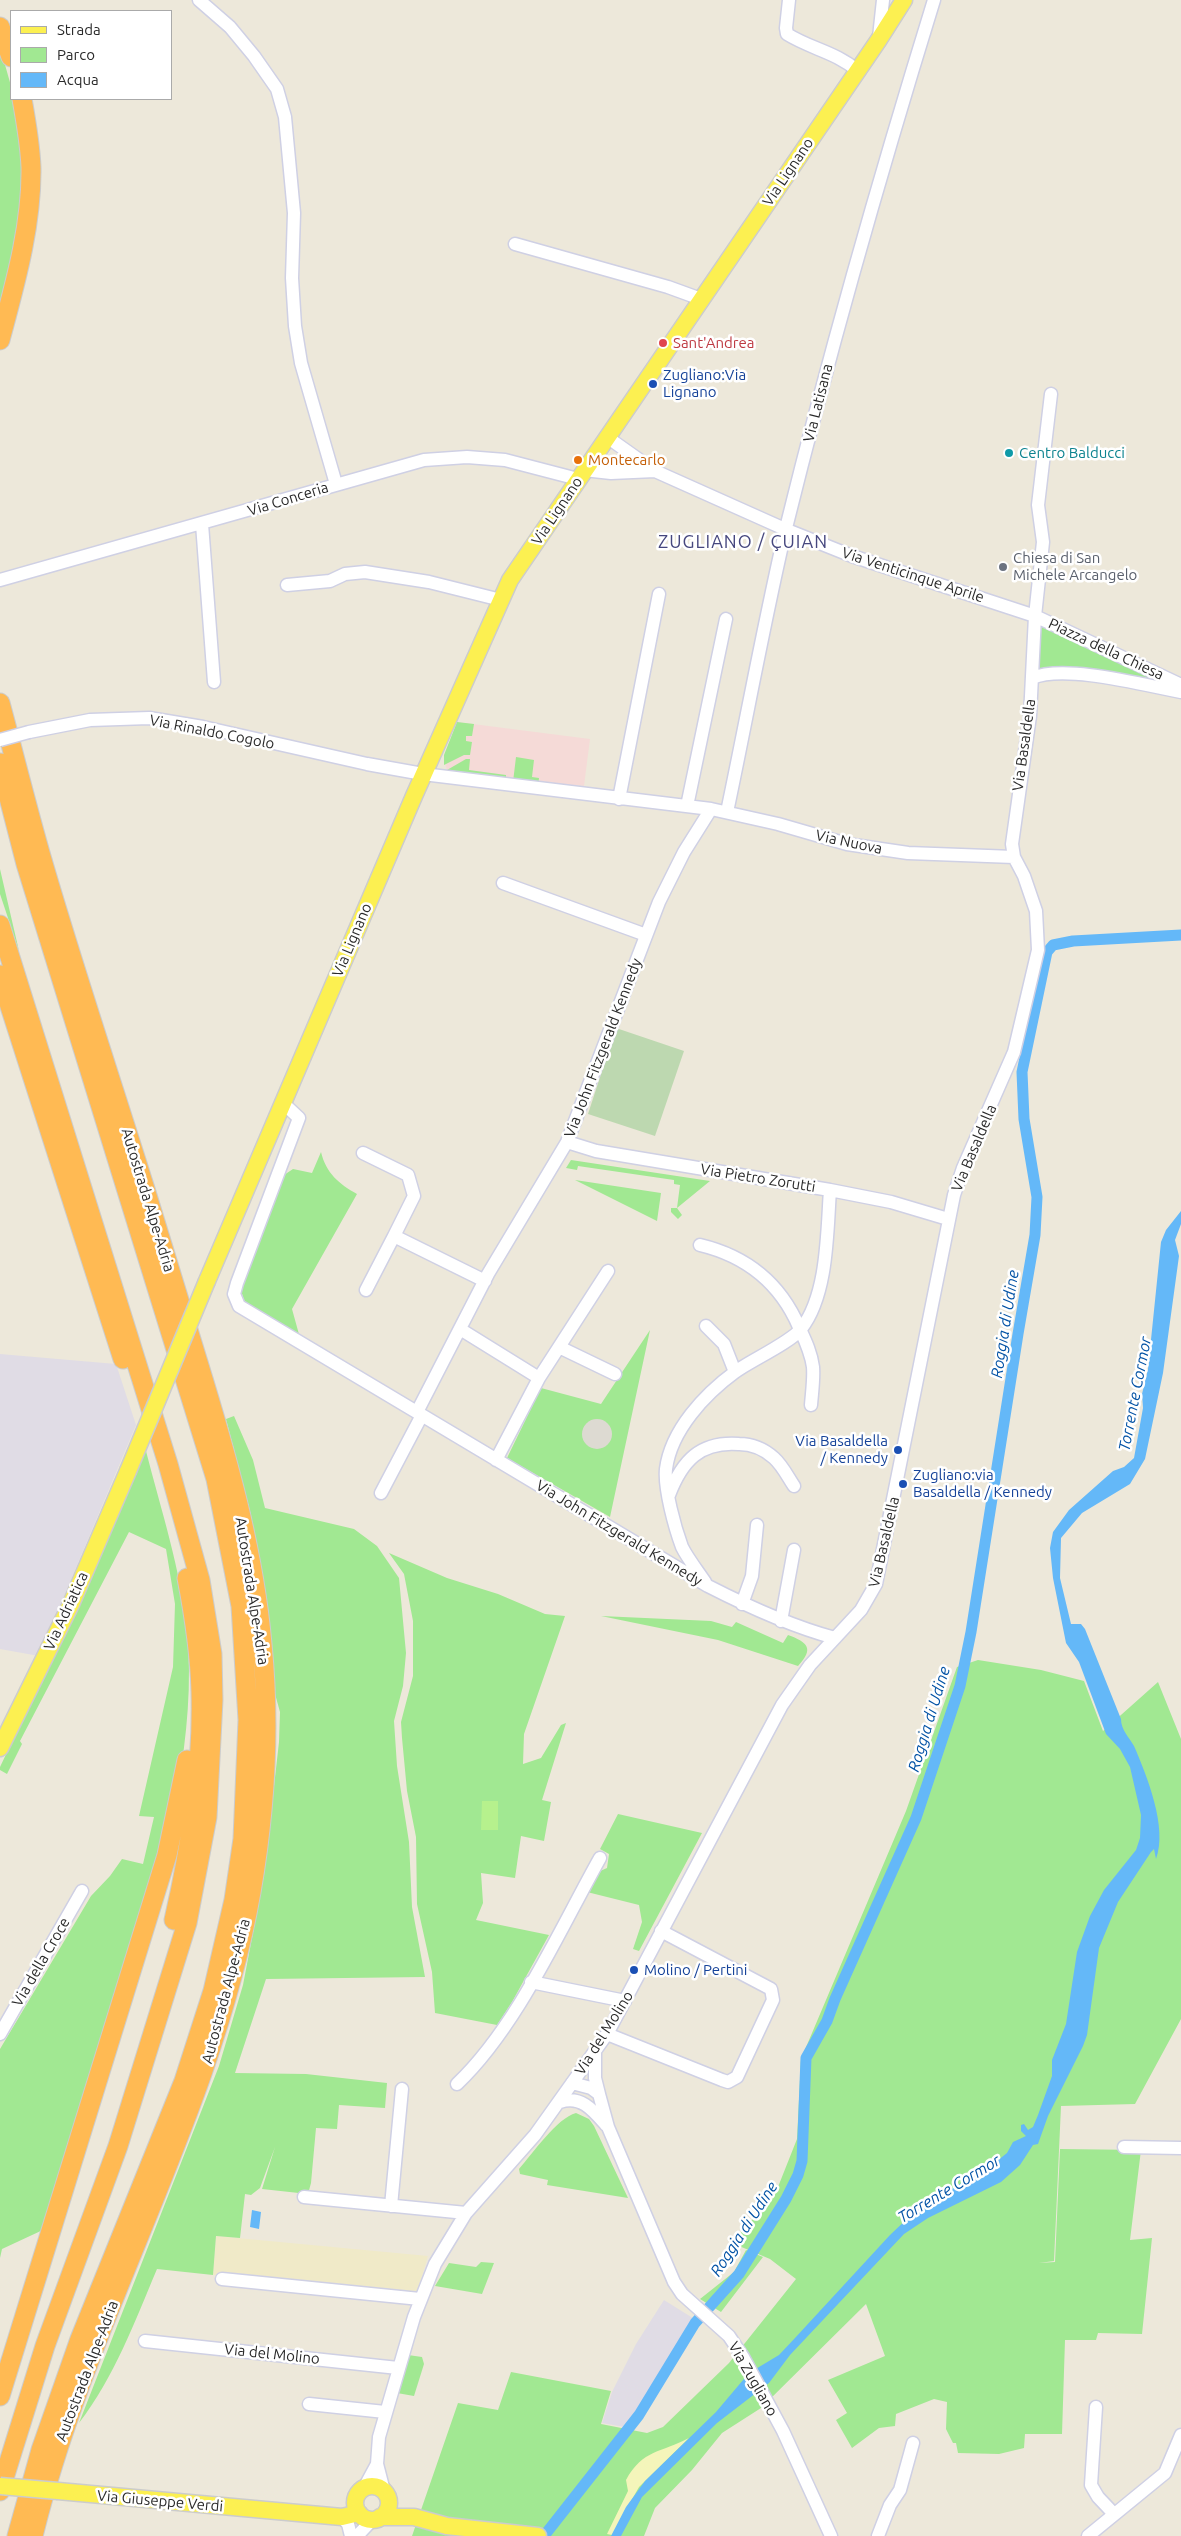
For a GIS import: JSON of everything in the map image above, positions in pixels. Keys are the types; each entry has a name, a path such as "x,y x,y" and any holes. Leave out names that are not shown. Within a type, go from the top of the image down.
{"highway":[{"path":"0,27 10,53"},
{"path":"0,340 14,287 26,224 31,168 22,100"},
{"name":"Autostrada Alpe-Adria","path":"0,702 42,860 173,1280 230,1471 250,1560 262,1641 264,1680 259,1838 250,1896 227,1994 200,2085 97,2341 60,2443 33,2536"},
{"name":"Autostrada Alpe-Adria","path":"0,763 26,864 216,1479 241,1606 248,1710 243,1839 234,1900 213,1991 184,2081 60,2395 41,2450 17,2536"},
{"path":"0,925 157,1426 198,1571 212,1654 213,1700 207,1817 187,1923 118,2146 45,2346 0,2491"},
{"path":"0,975 142,1422 188,1579 201,1691 194,1814 175,1918 109,2139 33,2344 0,2448"},
{"path":"0,2396 166,1855 185,1774 196,1649"}],"main road":[{"name":"Via Lignano","path":"207,1281 424,774 510,580 878,41 904,0"},
{"name":"Via Adriatica","path":"0,1748 71,1604 207,1281"},
{"name":"Via Giuseppe Verdi","path":"0,2486 342,2517 365,2509"},
{"path":"374,2486 386,2494 387,2509 365,2509 374,2486"},
{"name":"Via Giuseppe Verdi","path":"386,2494 414,2517"},
{"name":"Via Giuseppe Verdi","path":"320,2515 365,2509 414,2517 448,2526 537,2536"}],"street":[{"path":"200,0 230,27 278,89 285,117 294,213 292,278 301,363 336,484"},
{"path":"789,0 787,34 800,42 841,57 858,70"},
{"path":"878,41 883,0"},
{"name":"Via Latisana","path":"727,812 786,530 830,352 879,178 934,0"},
{"path":"515,244 668,287 701,299"},
{"path":"1035,616 1043,542 1038,505 1051,394"},
{"path":"607,437 654,472"},
{"name":"Via Conceria","path":"0,580 424,460 467,458 505,460 582,475 654,472"},
{"name":"Via Venticinque Aprile","path":"654,472 786,530 852,556 1035,616"},
{"path":"202,524 214,682"},
{"path":"287,585 330,581 345,574 365,572 429,582 501,600"},
{"path":"619,799 659,594"},
{"name":"Piazza della Chiesa","path":"1181,685 1035,616 1032,678 1042,673 1080,674 1181,692"},
{"path":"687,806 726,619"},
{"name":"Via Basaldella","path":"834,1639 861,1610 876,1584 948,1219 963,1168 1014,1052 1038,950 1036,911 1024,876 1014,857 1012,830 1030,716 1032,678"},
{"name":"Via Rinaldo Cogolo","path":"0,740 29,732 90,720 149,718 203,727 367,764 424,774"},
{"name":"Via Nuova","path":"424,774 711,809 847,844 908,853 1014,857"},
{"name":"Via John Fitzgerald Kennedy","path":"381,1493 485,1281 567,1142 659,902 684,852 711,809"},
{"path":"503,883 646,935"},
{"name":"Via John Fitzgerald Kennedy","path":"283,1103 299,1118 237,1282 236,1300 244,1310 708,1586 742,1604 781,1621 834,1639"},
{"name":"Via Pietro Zorutti","path":"567,1142 596,1150 891,1202 948,1219"},
{"path":"363,1153 408,1175 414,1196 366,1290"},
{"path":"708,1586 682,1546 669,1495 666,1469 680,1432 703,1400 735,1372 801,1330 813,1306 825,1269 830,1190"},
{"path":"394,1236 485,1281"},
{"path":"700,1244 732,1256 766,1278 780,1292 801,1330 811,1354 813,1368 811,1405"},
{"path":"496,1460 539,1378 608,1271"},
{"path":"706,1326 724,1344 735,1372"},
{"path":"460,1330 539,1378"},
{"path":"559,1347 615,1374"},
{"path":"669,1495 677,1475 689,1460 714,1444 747,1444 762,1449 775,1458 794,1486"},
{"path":"742,1604 752,1576 757,1525"},
{"path":"781,1621 794,1550"},
{"name":"Via del Molino","path":"354,2536 365,2509 377,2464 379,2437 398,2368 420,2299 439,2258 466,2213 535,2135 607,2034 782,1705 810,1665 834,1639"},
{"path":"456,2084 492,2045 532,1982 600,1858"},
{"name":"Via della Croce","path":"0,2034 82,1891"},
{"path":"607,2034 728,2082 738,2077 773,2000 771,1990 661,1931"},
{"path":"532,1982 625,2001"},
{"name":"Via Zugliano","path":"595,2051 595,2078 608,2127 667,2269 682,2294 729,2336 743,2357 769,2404 831,2536"},
{"path":"572,2083 591,2088 599,2094"},
{"path":"391,2206 402,2089"},
{"name":"Via Zugliano","path":"560,2102 570,2099 580,2102 593,2109 608,2127"},
{"path":"1124,2147 1181,2148"},
{"path":"304,2197 466,2213"},
{"path":"222,2279 420,2299"},
{"name":"Via del Molino","path":"145,2341 398,2368"},
{"path":"309,2404 385,2412"},
{"path":"1096,2407 1091,2484 1098,2496 1114,2514"},
{"path":"1088,2536 1165,2473 1181,2435"},
{"path":"878,2536 890,2505 900,2490 913,2443"},
{"name":"Via del Molino","path":"377,2464 386,2494"},
{"path":"342,2517 354,2536"}],"shaded area":[{"path":"457,722 590,739 584,786 577,785 575,788 452,773 447,770 444,760"},
{"path":"616,1028 684,1051 655,1136 588,1114"},
{"path":"0,1354 116,1364 136,1425 39,1656 0,1649"},
{"path":"597,1419 603,1420 611,1428 611,1440 603,1448 597,1449 591,1448 583,1440 582,1434 583,1428 591,1420"},
{"path":"216,2236 428,2256 416,2296 213,2275"},
{"path":"664,2300 696,2320 638,2413 625,2427 602,2423 612,2392 636,2344"}],"green space":[{"path":"0,47 10,82 10,100 14,100 21,152 21,204 18,234 0,315"},
{"path":"1035,616 1181,685 1079,674 1032,678"},
{"path":"457,722 474,724 472,736 466,736 466,741 472,742 470,755 464,755 444,765 444,755"},
{"path":"516,757 534,760 532,777 539,778 538,786 513,782"},
{"path":"466,759 470,759 469,770 506,775 506,781 452,773 447,770"},
{"path":"0,869 19,951 0,894"},
{"path":"321,1152 326,1166 334,1177 357,1194 292,1309 300,1338 245,1305 241,1290 284,1175 293,1169 312,1173"},
{"path":"571,1160 710,1181 677,1208 680,1185 674,1184 674,1180 578,1166 577,1170 566,1168"},
{"path":"575,1180 661,1193 657,1221"},
{"path":"671,1208 677,1208 682,1215 678,1219 671,1212"},
{"path":"650,1330 610,1517 507,1458 541,1388 601,1404"},
{"path":"234,1416 253,1460 265,1508 354,1529 377,1546 399,1578 406,1653 403,1686 394,1721 397,1766 409,1842 412,1907 425,1977 266,1979 235,2073 306,2074 387,2083 385,2108 339,2105 337,2129 316,2128 311,2183 308,2194 262,2189 275,2147 260,2188 251,2195 245,2194 240,2238 216,2236 213,2275 157,2269 132,2329 113,2368 79,2423 219,2066 243,1985 264,1875 279,1742 280,1712 272,1683 264,1587 251,1515 226,1419"},
{"path":"146,1451 175,1563 187,1632 188,1710 178,1787 45,2229 2,2249 0,2258 0,2049 91,1896 110,1876 122,1859 143,1864 154,1817 139,1816 173,1667 175,1604 166,1549 129,1532 20,1741 22,1744 7,1774 0,1770 0,1767 75,1609"},
{"path":"389,1553 447,1578 498,1594 545,1614 565,1616 524,1734 523,1764 541,1758 561,1725 566,1723 542,1800 551,1802 544,1841 521,1836 515,1878 481,1873 483,1903 476,1920 549,1935 497,2025 435,2013 432,1972 417,1904 416,1837 407,1791 401,1722 413,1676 413,1621 404,1574"},
{"path":"601,1616 711,1621 732,1627 736,1622 783,1643 788,1635 804,1643 807,1650 806,1655 798,1666 718,1640"},
{"path":"978,1660 1041,1670 1084,1681 1103,1731 1158,1682 1181,1739 1181,2019 1135,2104 1061,2106 1054,2261 1039,2263 1055,2262 1060,2149 1141,2150 1130,2240 1152,2238 1142,2334 1098,2333 1096,2340 1065,2340 1062,2434 1025,2434 1024,2448 999,2454 958,2453 956,2443 953,2443 946,2429 947,2402 934,2399 896,2414 895,2426 879,2428 852,2448 836,2420 847,2413 828,2380 885,2356 866,2304 761,2408 722,2433 692,2470 655,2508 644,2536 412,2536 458,2403 498,2410 511,2372 611,2391 601,2424 647,2433 663,2427 729,2363 796,2279 770,2259 732,2243 776,2192 797,2139 801,2059 906,1811 957,1667"},
{"path":"482,1801 498,1801 498,1830 481,1830"},
{"path":"618,1814 702,1833 639,1951 633,1949 642,1922 639,1905 587,1892 598,1872 607,1868 609,1854 600,1849"},
{"path":"576,2113 589,2119 594,2126 628,2198 547,2185 548,2180 520,2174 519,2169 553,2129 569,2116"},
{"path":"746,2250 763,2257 721,2312 700,2299 734,2272"},
{"path":"481,2262 494,2263 482,2294 435,2286 449,2263 476,2267"},
{"path":"408,2355 422,2357 424,2364 414,2396 397,2393"}],"sand":[{"path":"689,2438 639,2487 612,2535 607,2534 628,2491 626,2480 632,2470 639,2462 653,2453"}],"water":[{"path":"1181,1211 1181,1224 1175,1240 1179,1256 1163,1373 1145,1459 1130,1484 1082,1513 1061,1538 1060,1578 1071,1624 1081,1624 1085,1629 1121,1719 1122,1727 1134,1746 1145,1772 1158,1818 1159,1832 1159,1846 1156,1859 1154,1849 1118,1902 1099,1948 1087,2035 1083,2046 1048,2116 1038,2144 1033,2145 1020,2165 1001,2182 928,2218 904,2234 790,2355 769,2383 717,2423 642,2497 621,2536 611,2536 626,2507 645,2481 716,2412 749,2373 779,2355 890,2235 927,2200 948,2191 992,2165 1007,2153 1013,2142 1026,2136 1021,2131 1021,2125 1024,2124 1028,2130 1033,2127 1052,2076 1052,2060 1066,2024 1077,1952 1090,1916 1104,1890 1136,1850 1140,1838 1141,1815 1130,1767 1120,1749 1106,1734 1079,1662 1066,1643 1053,1578 1050,1548 1053,1532 1069,1510 1113,1471 1124,1467 1134,1458 1143,1408 1142,1394 1148,1369 1161,1242 1166,1230"},
{"path":"252,2210 261,2212 259,2229 250,2227"}],"waterway":[{"name":"Roggia di Udine","path":"544,2536 639,2415 695,2323 739,2274 786,2199 798,2175 802,2161 806,2058 827,2021 835,1999 916,1818 960,1686 971,1632 1035,1235 1037,1197 1024,1119 1022,1072 1047,952 1053,945 1073,941 1181,935"}],"place":[{"name":"Sant'Andrea","path":"663,343"},
{"name":"Zugliano:Via Lignano","path":"653,384"},
{"name":"Centro Balducci","path":"1009,453"},
{"name":"Montecarlo","path":"578,460"},
{"name":"Chiesa di San Michele Arcangelo","path":"1003,567"},
{"name":"Via Basaldella / Kennedy","path":"898,1450"},
{"name":"Zugliano:via Basaldella / Kennedy","path":"903,1484"},
{"name":"Molino / Pertini","path":"634,1970"}],"district":[{"name":"ZUGLIANO / ÇUIAN","path":"743,542"}],"water label":[{"name":"Torrente Cormor","path":"1135,1394"},
{"name":"Torrente Cormor","path":"949,2189"}]}
